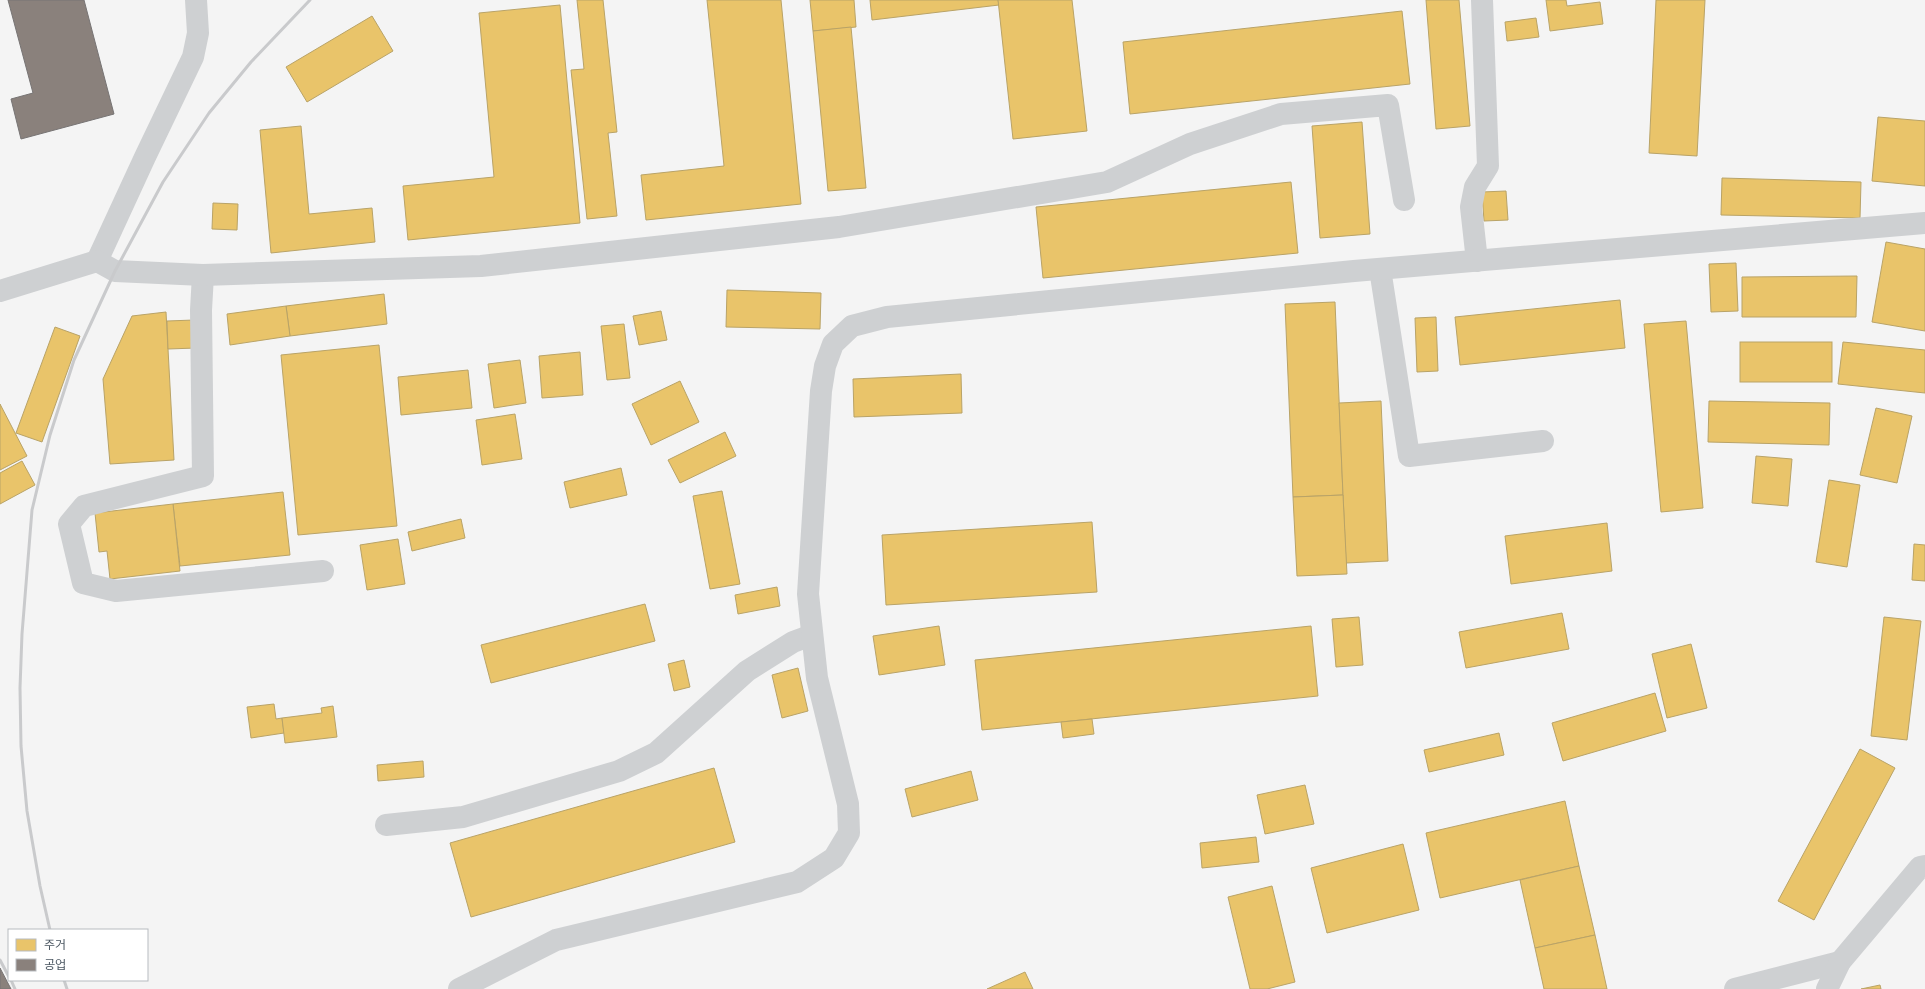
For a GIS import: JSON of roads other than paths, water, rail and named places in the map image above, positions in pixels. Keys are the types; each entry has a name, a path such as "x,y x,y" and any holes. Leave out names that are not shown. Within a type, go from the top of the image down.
{"street":[{"path":"97,261 193,57 198,33 196,0"},
{"path":"1477,260 1471,207 1475,187 1488,166 1482,0"},
{"path":"0,291 97,261 115,271 203,275 481,266 839,227 1107,182 1190,144 1281,114 1388,105 1404,200"},
{"path":"459,989 556,940 797,882 834,858 850,833 848,804 817,678 808,594 821,391 825,366 833,344 852,326 887,317 1380,269 1925,223"},
{"path":"1380,269 1409,456 1543,441"},
{"path":"203,275 201,310 203,476 84,506 69,524 83,583 116,591 323,571"},
{"path":"386,825 463,818 620,771 656,753 747,671 794,642 812,635"},
{"path":"1827,989 1840,962 1894,896 1920,867 1925,866"},
{"path":"1735,989 1840,962"}],"railway":[{"path":"50,929 40,886 27,811 21,746 20,688 22,634 32,510 50,435 74,360 115,271 163,182 209,113 251,62 310,0"},
{"path":"0,960 8,975"},
{"path":"11,981 15,989"},
{"path":"64,981 67,989"}]}
